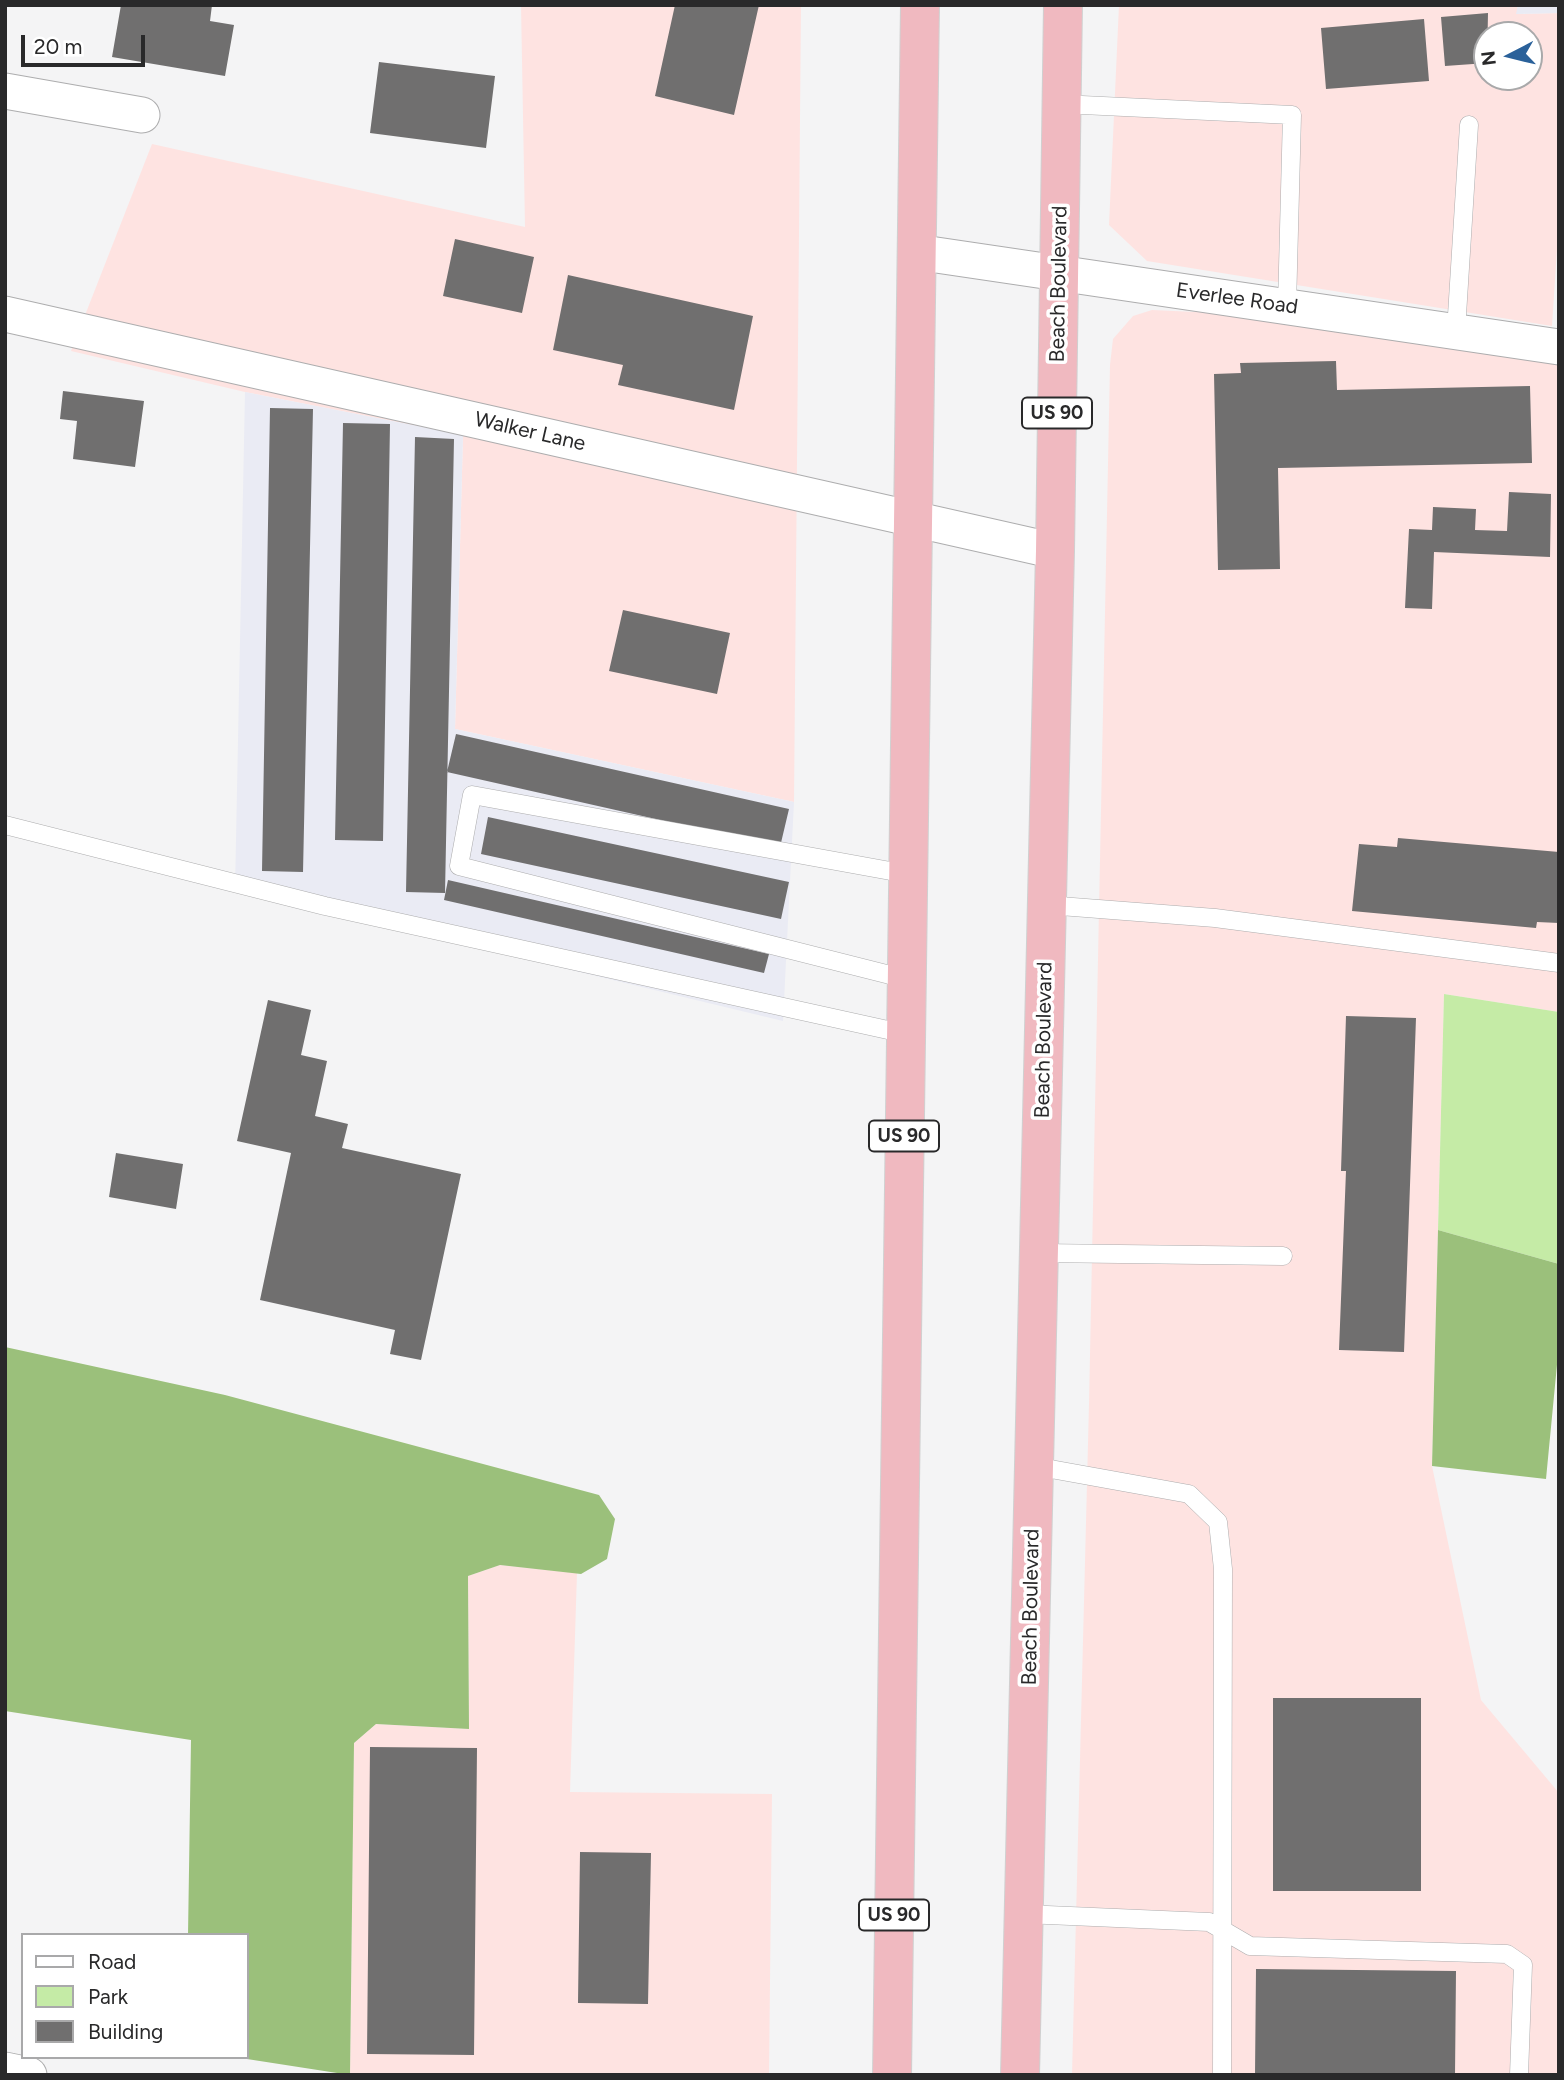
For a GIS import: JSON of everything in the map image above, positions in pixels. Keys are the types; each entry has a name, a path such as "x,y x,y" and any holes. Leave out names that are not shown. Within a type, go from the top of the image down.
{"highway":[{"name":"US 90","path":"892,2075 920,5"},
{"name":"Beach Boulevard","path":"1020,2075 1055,551 1063,5"}],"street":[{"path":"5,91 142,115"},
{"name":"Everlee Road","path":"916,252 1559,347"},
{"name":"Walker Lane","path":"5,314 1055,551"},
{"path":"5,2070 29,2075"}],"lane":[{"path":"1061,104 1292,115 1287,306"},
{"path":"1456,331 1469,125"},
{"path":"906,979 459,866 472,795 907,874"},
{"path":"5,825 325,906 906,1034"},
{"path":"1047,905 1215,918 1559,963"},
{"path":"1039,1253 1283,1256"},
{"path":"1034,1466 1189,1494 1218,1522 1223,1569 1222,2075"},
{"path":"1024,1914 1209,1922 1250,1946 1507,1954 1523,1965 1519,2075"}],"shaded area":[{"path":"521,5 801,5 794,802 455,729 463,435 245,392 71,351 152,144 525,227"},
{"path":"1119,5 1518,5 1517,14 1559,13 1559,218 1552,326 1147,261 1109,225"},
{"path":"1518,5 1559,5 1559,13 1516,14"},
{"path":"1152,310 1239,314 1559,364 1559,1012 1444,994 1432,1466 1481,1700 1559,1793 1559,2075 1072,2075 1110,365 1113,339 1133,316"},
{"path":"245,392 463,435 455,729 794,802 783,1021 235,889"},
{"path":"500,1565 577,1573 570,1792 772,1794 769,2075 350,2075 354,1743 376,1724 469,1729 468,1576"}],"green space":[{"path":"1444,994 1559,1012 1559,1264 1438,1230"},
{"path":"1438,1230 1559,1264 1559,1344 1546,1479 1432,1466"},
{"path":"5,1347 225,1395 599,1495 615,1519 607,1559 581,1574 500,1565 468,1576 469,1729 376,1724 354,1743 350,2075 247,2059 248,1933 188,1933 191,1740 5,1711"}],"building":[{"path":"121,5 212,5 210,21 234,25 225,76 112,57"},
{"path":"675,5 759,5 734,115 655,96"},
{"path":"1488,13 1488,21 1473,21 1473,64 1445,66 1441,17"},
{"path":"1424,19 1429,81 1326,89 1321,28"},
{"path":"379,62 495,76 486,148 370,133"},
{"path":"455,239 534,257 522,313 443,296"},
{"path":"568,275 753,316 734,410 618,385 623,365 553,350"},
{"path":"1336,361 1337,390 1530,386 1532,463 1278,468 1280,569 1218,570 1214,374 1241,373 1240,363"},
{"path":"63,391 144,401 135,467 73,459 77,421 60,419"},
{"path":"270,408 313,409 303,872 262,871"},
{"path":"343,423 390,424 383,841 335,840"},
{"path":"415,437 454,439 445,893 406,892"},
{"path":"1509,492 1551,494 1550,557 1434,552 1432,609 1405,608 1409,529 1432,530 1433,507 1476,509 1475,530 1507,531"},
{"path":"623,610 730,633 717,694 609,671"},
{"path":"456,734 789,809 780,847 447,772"},
{"path":"488,817 789,882 781,919 481,854"},
{"path":"1398,838 1559,852 1559,923 1537,922 1536,928 1352,911 1359,844 1397,847"},
{"path":"448,880 769,954 764,973 444,900"},
{"path":"268,1000 311,1010 301,1055 327,1061 315,1116 348,1124 342,1148 461,1174 421,1360 390,1354 395,1330 260,1300 291,1153 237,1141"},
{"path":"1346,1016 1416,1018 1404,1352 1339,1350 1346,1171 1341,1171"},
{"path":"116,1153 183,1164 176,1209 109,1197"},
{"path":"1273,1698 1421,1698 1421,1891 1273,1891"},
{"path":"370,1747 477,1748 474,2055 367,2054"},
{"path":"580,1852 651,1853 648,2004 578,2003"},
{"path":"1256,1969 1456,1971 1455,2075 1255,2075"}]}
